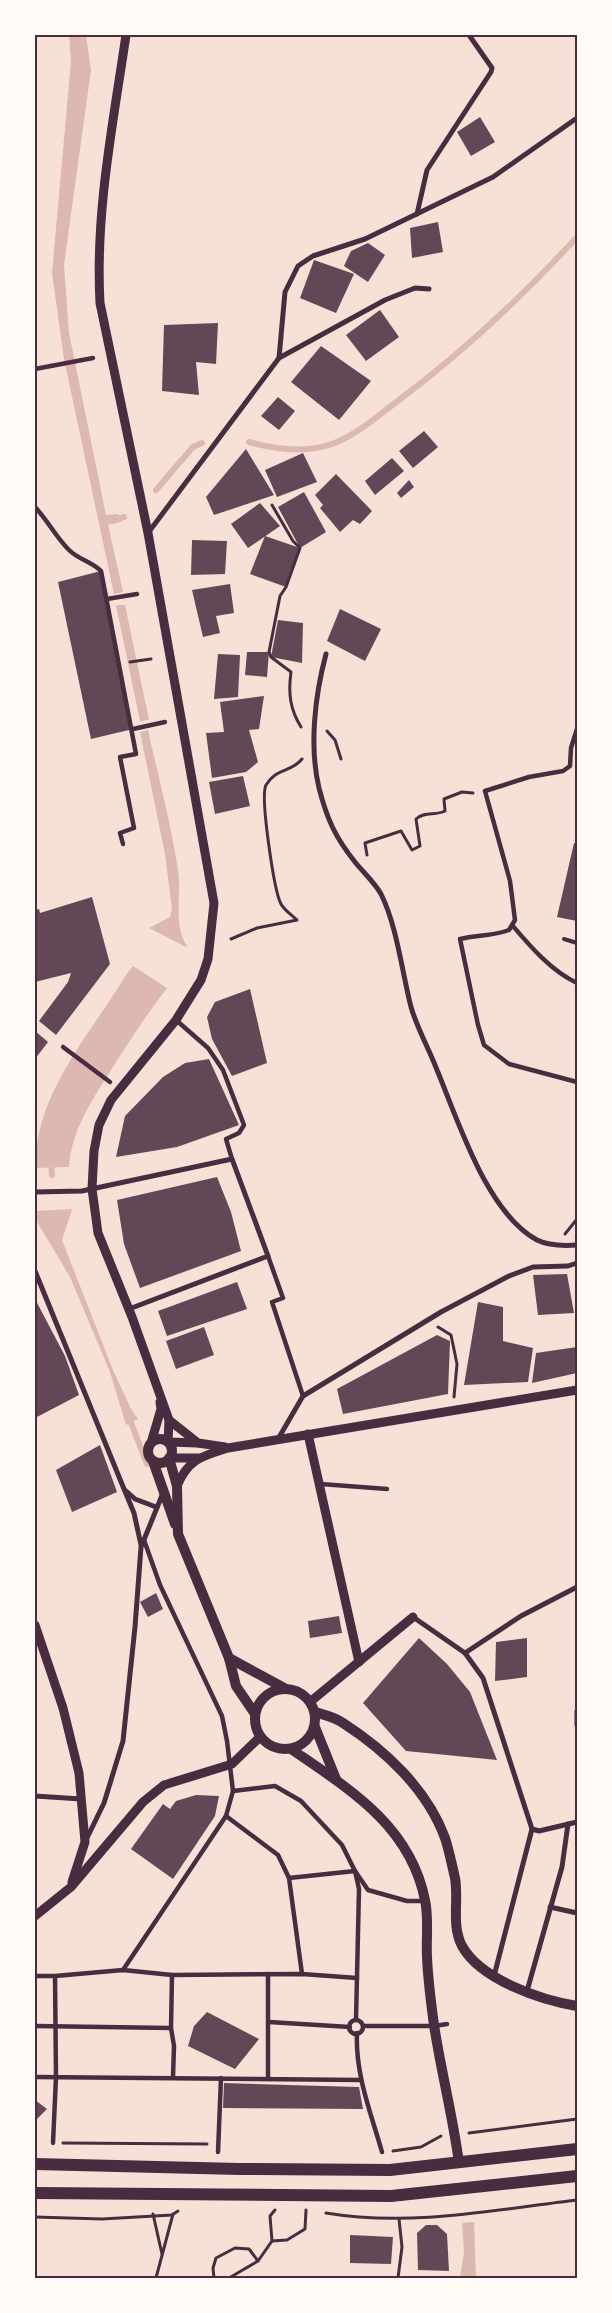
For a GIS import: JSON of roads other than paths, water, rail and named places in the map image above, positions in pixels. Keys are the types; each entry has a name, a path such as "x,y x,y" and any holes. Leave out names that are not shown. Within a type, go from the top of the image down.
{"main road":[{"path":"153,1461 162,1463 169,1458 172,1452 168,1442 157,1439 150,1443 148,1455 153,1461 178,1534 229,1658 236,1686 255,1714"},
{"path":"169,1458 177,1486 178,1534"},
{"path":"229,1658 286,1689 297,1691 312,1707 342,1722 400,1768 432,1812 445,1838 455,1880 457,1929 462,1946 479,1965 494,1977 556,2002 577,2006"},
{"path":"286,1689 269,1693 258,1706 255,1714 256,1730 260,1737 274,1748 291,1749 337,1780 379,1813 400,1840 417,1876 426,1901 427,1958 434,2026 459,2163"},
{"path":"312,1707 315,1727 337,1780"},
{"path":"291,1749 306,1741 315,1727"},
{"path":"35,2164 238,2169 390,2170 577,2149"},
{"path":"35,2193 391,2196 577,2176"}],"street":[{"path":"126,35 101,208 98,277 100,303 148,533 214,904 208,959 201,980 176,1020 111,1100 99,1125 94,1151 92,1189 98,1233 129,1309 169,1420 168,1442 198,1443 228,1448"},
{"path":"417,214 427,170 491,72 492,68 468,35"},
{"path":"280,358 285,292 298,266 313,256 365,239 493,177 577,118"},
{"path":"148,533 280,358 385,300 415,288 429,289"},
{"path":"35,368 94,358"},
{"path":"35,507 50,522 68,549 79,560 94,563 101,571 133,729 136,754 120,757 134,828 120,833 122,844"},
{"path":"107,599 137,594"},
{"path":"326,654 322,670 314,738 319,786 332,830 381,893 399,950 412,1008 463,1138 501,1205 522,1229 537,1240 559,1246 577,1245"},
{"path":"133,729 164,722"},
{"path":"577,729 571,748 570,766 563,771 529,777 485,792 510,881 515,920 509,930 497,935 478,935 460,939 484,1045 509,1064 577,1082"},
{"path":"512,925 527,943 564,977 577,983"},
{"path":"176,1020 208,1048 223,1070 244,1125 240,1133 226,1139 282,1298 272,1302 304,1396"},
{"path":"63,1047 110,1082"},
{"path":"35,1192 92,1189 232,1159"},
{"path":"129,1309 268,1256"},
{"path":"278,1439 304,1396 426,1321 509,1276 533,1267 568,1266 577,1263"},
{"path":"35,1271 134,1513 141,1547 123,1741 104,1803 85,1842 71,1887"},
{"path":"169,1458 198,1458 228,1448 278,1439 577,1390"},
{"path":"150,1443 161,1408 159,1394"},
{"path":"169,1420 198,1443"},
{"path":"308,1434 321,1484 338,1572 359,1662"},
{"path":"177,1486 183,1471 198,1458"},
{"path":"321,1484 387,1489"},
{"path":"124,1489 135,1499 156,1507"},
{"path":"141,1547 156,1507 164,1492"},
{"path":"123,1970 226,1816 232,1791 227,1741 222,1716 160,1585 144,1540"},
{"path":"465,1653 521,1616 577,1587"},
{"path":"312,1707 359,1662 413,1617 465,1653 483,1678 532,1829 494,1977"},
{"path":"35,1624 63,1708 79,1773 85,1842"},
{"path":"577,1711 577,1725"},
{"path":"35,1916 71,1887 143,1802 164,1785 230,1765 260,1737"},
{"path":"232,1791 275,1786 301,1801 342,1845 355,1871 368,1890 407,1901 426,1901"},
{"path":"35,1796 81,1799"},
{"path":"226,1816 278,1855 289,1878 302,1974"},
{"path":"532,1829 539,1831 577,1822"},
{"path":"527,1991 562,1868 568,1824"},
{"path":"289,1878 355,1871"},
{"path":"355,1871 359,1889 356,2020"},
{"path":"550,1907 577,1913"},
{"path":"35,1976 123,1970 172,1976 302,1974 357,1978"},
{"path":"268,1974 268,2078"},
{"path":"53,2143 56,2077 55,1976"},
{"path":"172,1976 170,2028 174,2046 173,2077"},
{"path":"356,2020 361,2022 363,2026"},
{"path":"350,2027 351,2023 356,2020"},
{"path":"269,2022 350,2027"},
{"path":"363,2026 434,2026 447,2024"},
{"path":"35,2026 170,2028"},
{"path":"357,2033 362,2030 363,2026"},
{"path":"350,2027 353,2032 357,2033"},
{"path":"357,2033 356,2053 361,2080 382,2152"},
{"path":"35,2077 361,2080"},
{"path":"218,2152 221,2078"}],"lane":[{"path":"564,938 577,943"}],"waterway":[{"path":"249,442 269,447 290,449 322,447 340,441 357,431 467,345 534,282 577,237"},
{"path":"156,490 193,447 202,443"},
{"path":"113,521 124,517"},
{"path":"51,1161 52,1175"},
{"path":"128,1415 147,1464"}]}
